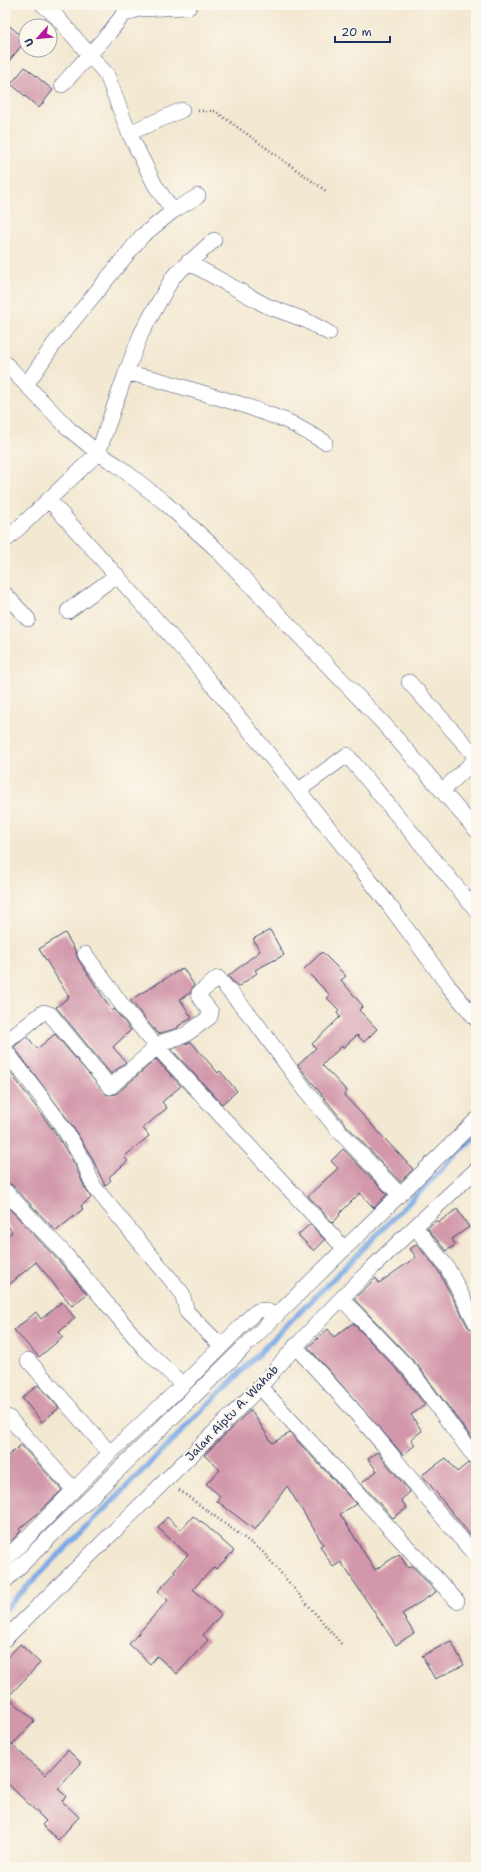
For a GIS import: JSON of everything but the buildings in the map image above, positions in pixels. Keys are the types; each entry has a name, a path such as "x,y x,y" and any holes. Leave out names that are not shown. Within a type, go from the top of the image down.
{"street":[{"path":"43,5 56,16 107,75 115,92 129,133 155,185 173,211"},
{"path":"62,85 88,54 109,33 123,14 130,11 190,7"},
{"path":"129,133 182,110"},
{"path":"26,385 71,321 142,236 173,211 198,196"},
{"path":"5,541 98,453 141,334 173,277 214,240"},
{"path":"188,262 267,306 305,320 329,333"},
{"path":"5,363 69,429 98,453 117,465 164,502 214,547 383,723 476,830"},
{"path":"126,373 152,378 240,404 287,421 325,442"},
{"path":"49,500 193,662 299,790 390,905 450,988 476,1019"},
{"path":"68,611 116,575"},
{"path":"5,594 28,619"},
{"path":"409,682 472,750 474,756 473,762 442,791"},
{"path":"299,790 347,755 476,910"},
{"path":"85,954 122,1005 157,1047 344,1248"},
{"path":"5,1043 40,1014 44,1012 50,1014 110,1087 166,1040 186,1036 210,1017 211,1012 200,998 199,994 216,978 221,980 262,1030 306,1091 330,1121 400,1194"},
{"path":"5,1050 64,1130 82,1158 89,1178 95,1188 182,1293 186,1312 221,1346"},
{"path":"5,1580 476,1120"},
{"name":"Jalan Aiptu A. Wahab","path":"5,1639 260,1387 295,1346 342,1299 415,1227 476,1170"},
{"path":"5,1191 65,1254 144,1348 183,1385"},
{"path":"415,1227 447,1268 476,1323"},
{"path":"342,1299 411,1371 476,1459"},
{"path":"5,1560 110,1453 183,1385 256,1311 265,1310 275,1315"},
{"path":"295,1346 411,1478 429,1503 476,1556"},
{"path":"28,1360 110,1453"},
{"path":"260,1387 457,1601"},
{"path":"5,1416 9,1418 74,1490"}],"path":[{"path":"182,110 214,111 326,191"},
{"path":"166,1480 262,1551 343,1646"}],"waterway":[{"path":"5,1609 476,1135"}]}
